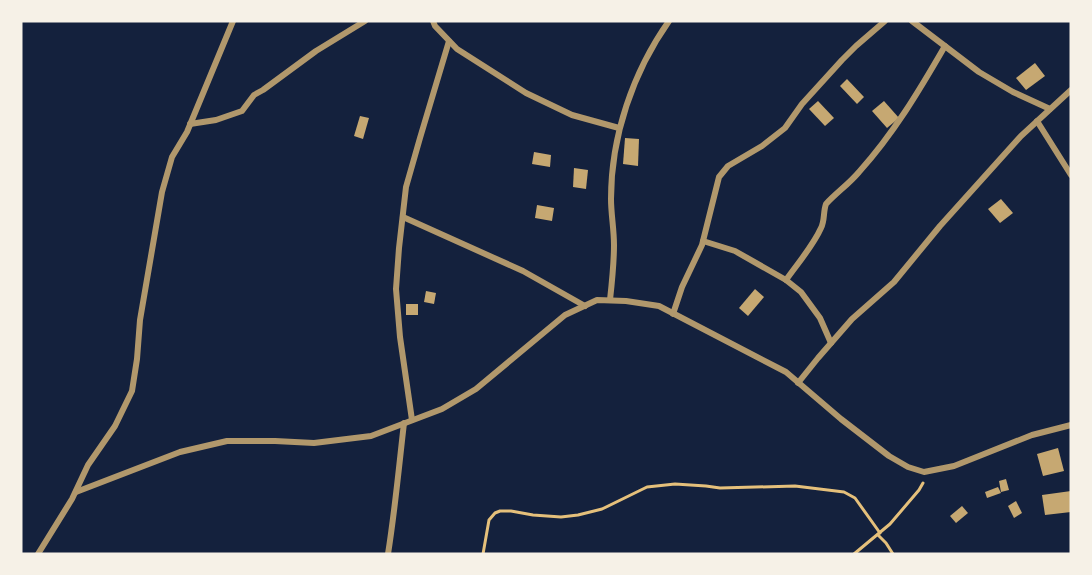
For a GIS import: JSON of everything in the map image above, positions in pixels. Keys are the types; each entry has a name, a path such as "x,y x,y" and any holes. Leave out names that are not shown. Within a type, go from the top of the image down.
{"street":[{"path":"38,554 76,492 88,465 115,426 132,391 140,320 162,192 172,157 190,124 233,21"},
{"path":"190,124 216,120 242,111 254,95 316,51 365,21"},
{"path":"433,21 457,50 526,93 572,115 619,128"},
{"path":"610,300 614,245 610,198 620,122 638,76 660,33 669,21"},
{"path":"673,314 682,287 703,241 719,177 728,166 762,146 785,128 842,60 885,21"},
{"path":"912,21 988,77 1013,92 1050,109"},
{"path":"412,420 399,337 396,289 399,248 409,177 449,41"},
{"path":"786,280 818,233 825,218 826,204 860,171 893,131 919,92 945,46"},
{"path":"798,383 852,319 894,282 940,226 1021,136 1071,90"},
{"path":"1037,121 1071,175"},
{"path":"403,217 523,271 585,306"},
{"path":"703,241 735,251 786,280 801,292 820,318 831,343"},
{"path":"76,492 180,452 227,441 314,443 371,436 442,409 476,389 565,315 597,300 659,306 786,372 889,456 908,467 924,472 954,466 1032,435 1071,425"},
{"path":"388,554 404,423"}],"path":[{"path":"854,554 891,524 919,490 930,472"},
{"path":"483,554 489,520 500,511 561,517 578,515 602,509 647,488 669,485 720,488 795,486 844,492 855,498 893,554"}],"building":[{"path":"1035,63 1045,76 1026,90 1016,78"},
{"path":"847,79 864,97 857,104 840,86"},
{"path":"818,101 834,118 825,126 809,109"},
{"path":"884,101 899,118 887,128 872,111"},
{"path":"360,116 369,118 363,139 354,136"},
{"path":"625,138 639,139 638,166 623,164"},
{"path":"534,152 551,155 550,167 532,164"},
{"path":"574,168 588,170 586,189 573,187"},
{"path":"1001,199 1013,213 1000,223 988,209"},
{"path":"537,205 554,208 552,221 535,218"},
{"path":"755,289 764,297 748,316 739,308"},
{"path":"426,291 436,293 434,304 424,302"},
{"path":"406,304 418,304 418,315 406,315"},
{"path":"1058,448 1064,471 1043,476 1037,454"},
{"path":"1006,479 1009,490 1001,492 999,481"},
{"path":"998,487 1001,493 987,498 985,492"},
{"path":"1071,491 1071,512 1045,515 1042,495"},
{"path":"1016,501 1022,513 1014,518 1008,506"},
{"path":"962,506 968,513 956,523 950,516"}]}
